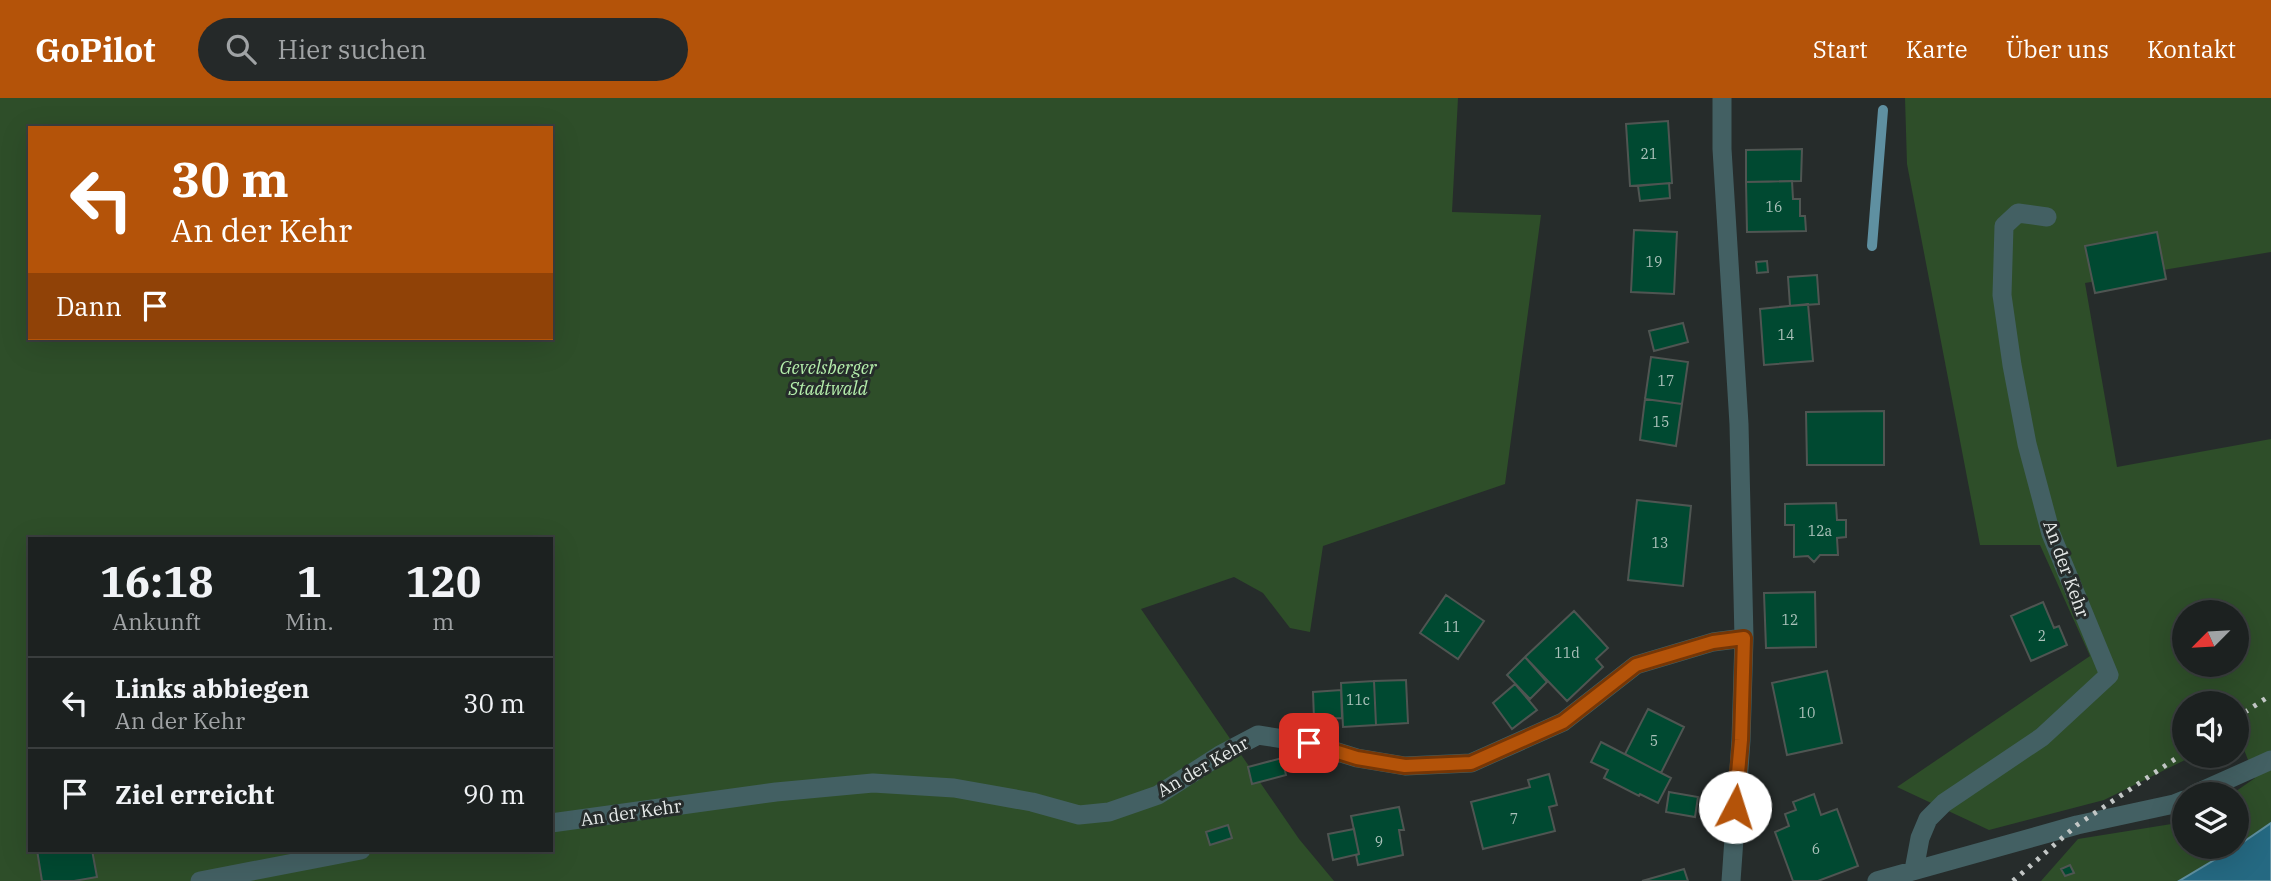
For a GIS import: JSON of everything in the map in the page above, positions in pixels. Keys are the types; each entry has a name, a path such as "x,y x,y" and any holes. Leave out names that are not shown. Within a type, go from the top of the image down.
{"street":[{"path":"1721,98 1739,424 1744,638 1741,740 1731,881"},
{"name":"An der Kehr","path":"1914,870 1920,838 1928,819 1944,803 2042,737 2109,676 2051,534 2027,444 2002,295 2004,226 2018,213 2047,217"},
{"name":"An der Kehr","path":"553,823 776,792 873,783 954,788 1032,802 1079,815 1109,812 1158,795 1220,755 1258,735 1309,743 1357,758 1405,766 1471,763 1563,722 1636,665 1713,642 1744,638"},
{"path":"2222,782 2271,760"},
{"path":"1877,881 2077,825 2172,804"},
{"path":"200,881 351,852"}],"green space":[{"name":"Gevelsberger Stadtwald","path":"0,98 1458,98 1452,212 1541,215 1505,484 1323,546 1310,632 1290,628 1263,593 1234,577 1141,609 1299,839 1334,881 0,881"},
{"path":"1905,98 2271,98 2271,252 2085,283 2117,467 2271,439 2271,823 2249,838 2249,782 2255,778 2249,762 2249,691 2172,691 2172,766 2104,800 1989,830 1897,787 2090,656 2040,545 1980,545 1907,164"},
{"path":"2172,824 2172,859 2215,859 2179,881 2041,881 2078,839"}],"water":[{"path":"2271,823 2271,881 2179,881 2216,859 2249,859 2249,838"}],"building":[{"path":"1668,121 1672,183 1630,186 1626,124"},
{"path":"1802,149 1801,181 1746,182 1746,150"},
{"path":"1792,181 1793,199 1800,199 1800,216 1805,216 1806,231 1747,232 1746,182"},
{"path":"1669,183 1670,198 1640,201 1638,186"},
{"path":"1634,230 1677,232 1674,294 1631,292"},
{"path":"2157,232 2166,279 2095,293 2085,246"},
{"path":"1767,261 1768,272 1757,273 1756,262"},
{"path":"1817,275 1819,304 1790,306 1788,277"},
{"path":"1808,304 1813,361 1764,365 1760,309"},
{"path":"1683,323 1688,342 1654,351 1649,331"},
{"path":"1651,357 1688,362 1682,404 1645,399"},
{"path":"1645,399 1682,404 1676,446 1640,440"},
{"path":"1884,411 1884,465 1807,465 1806,412"},
{"path":"1637,500 1691,506 1683,586 1628,580"},
{"path":"1836,503 1837,520 1846,520 1846,537 1837,538 1838,555 1820,555 1814,562 1808,556 1794,557 1794,525 1785,525 1785,504"},
{"path":"1815,592 1816,647 1766,648 1764,593"},
{"path":"1446,595 1484,621 1458,659 1420,633"},
{"path":"2043,602 2054,628 2059,626 2067,645 2031,661 2011,616"},
{"path":"1574,611 1608,648 1596,659 1603,667 1567,701 1525,657"},
{"path":"1525,657 1547,682 1530,699 1507,675"},
{"path":"1827,671 1842,743 1787,755 1772,683"},
{"path":"1406,680 1408,723 1376,725 1374,681"},
{"path":"1374,681 1376,725 1343,727 1341,683"},
{"path":"1515,684 1537,710 1512,729 1493,703"},
{"path":"1341,690 1342,718 1314,719 1313,692"},
{"path":"1648,709 1684,727 1661,773 1625,754"},
{"path":"1601,742 1671,778 1658,803 1604,778 1608,770 1591,762"},
{"path":"1282,758 1286,775 1252,784 1248,767"},
{"path":"1549,774 1557,805 1549,807 1555,831 1483,849 1471,802 1530,787 1528,780"},
{"path":"1669,792 1698,797 1695,817 1666,812"},
{"path":"1814,794 1821,815 1837,809 1858,866 1818,881 1793,881 1775,832 1789,826 1785,814 1796,810 1793,802"},
{"path":"1399,807 1404,830 1399,830 1403,855 1358,865 1356,855 1359,854 1351,816"},
{"path":"1228,825 1232,838 1210,845 1206,832"},
{"path":"1354,829 1359,854 1333,860 1328,834"},
{"path":"37,852 92,852 97,877 74,881 42,881"},
{"path":"2070,865 2074,873 2065,876 2061,869"},
{"path":"1684,869 1688,881 1642,881"}],"waterway":[{"path":"1872,246 1883,110"}],"railway":[{"path":"2249,709 2271,695"},
{"path":"2013,881 2077,825 2172,761"}],"route":[{"path":"1309,743 1357,758 1405,766 1471,763 1563,722 1636,665 1713,642 1744,638 1741,740 1735,807"}]}
